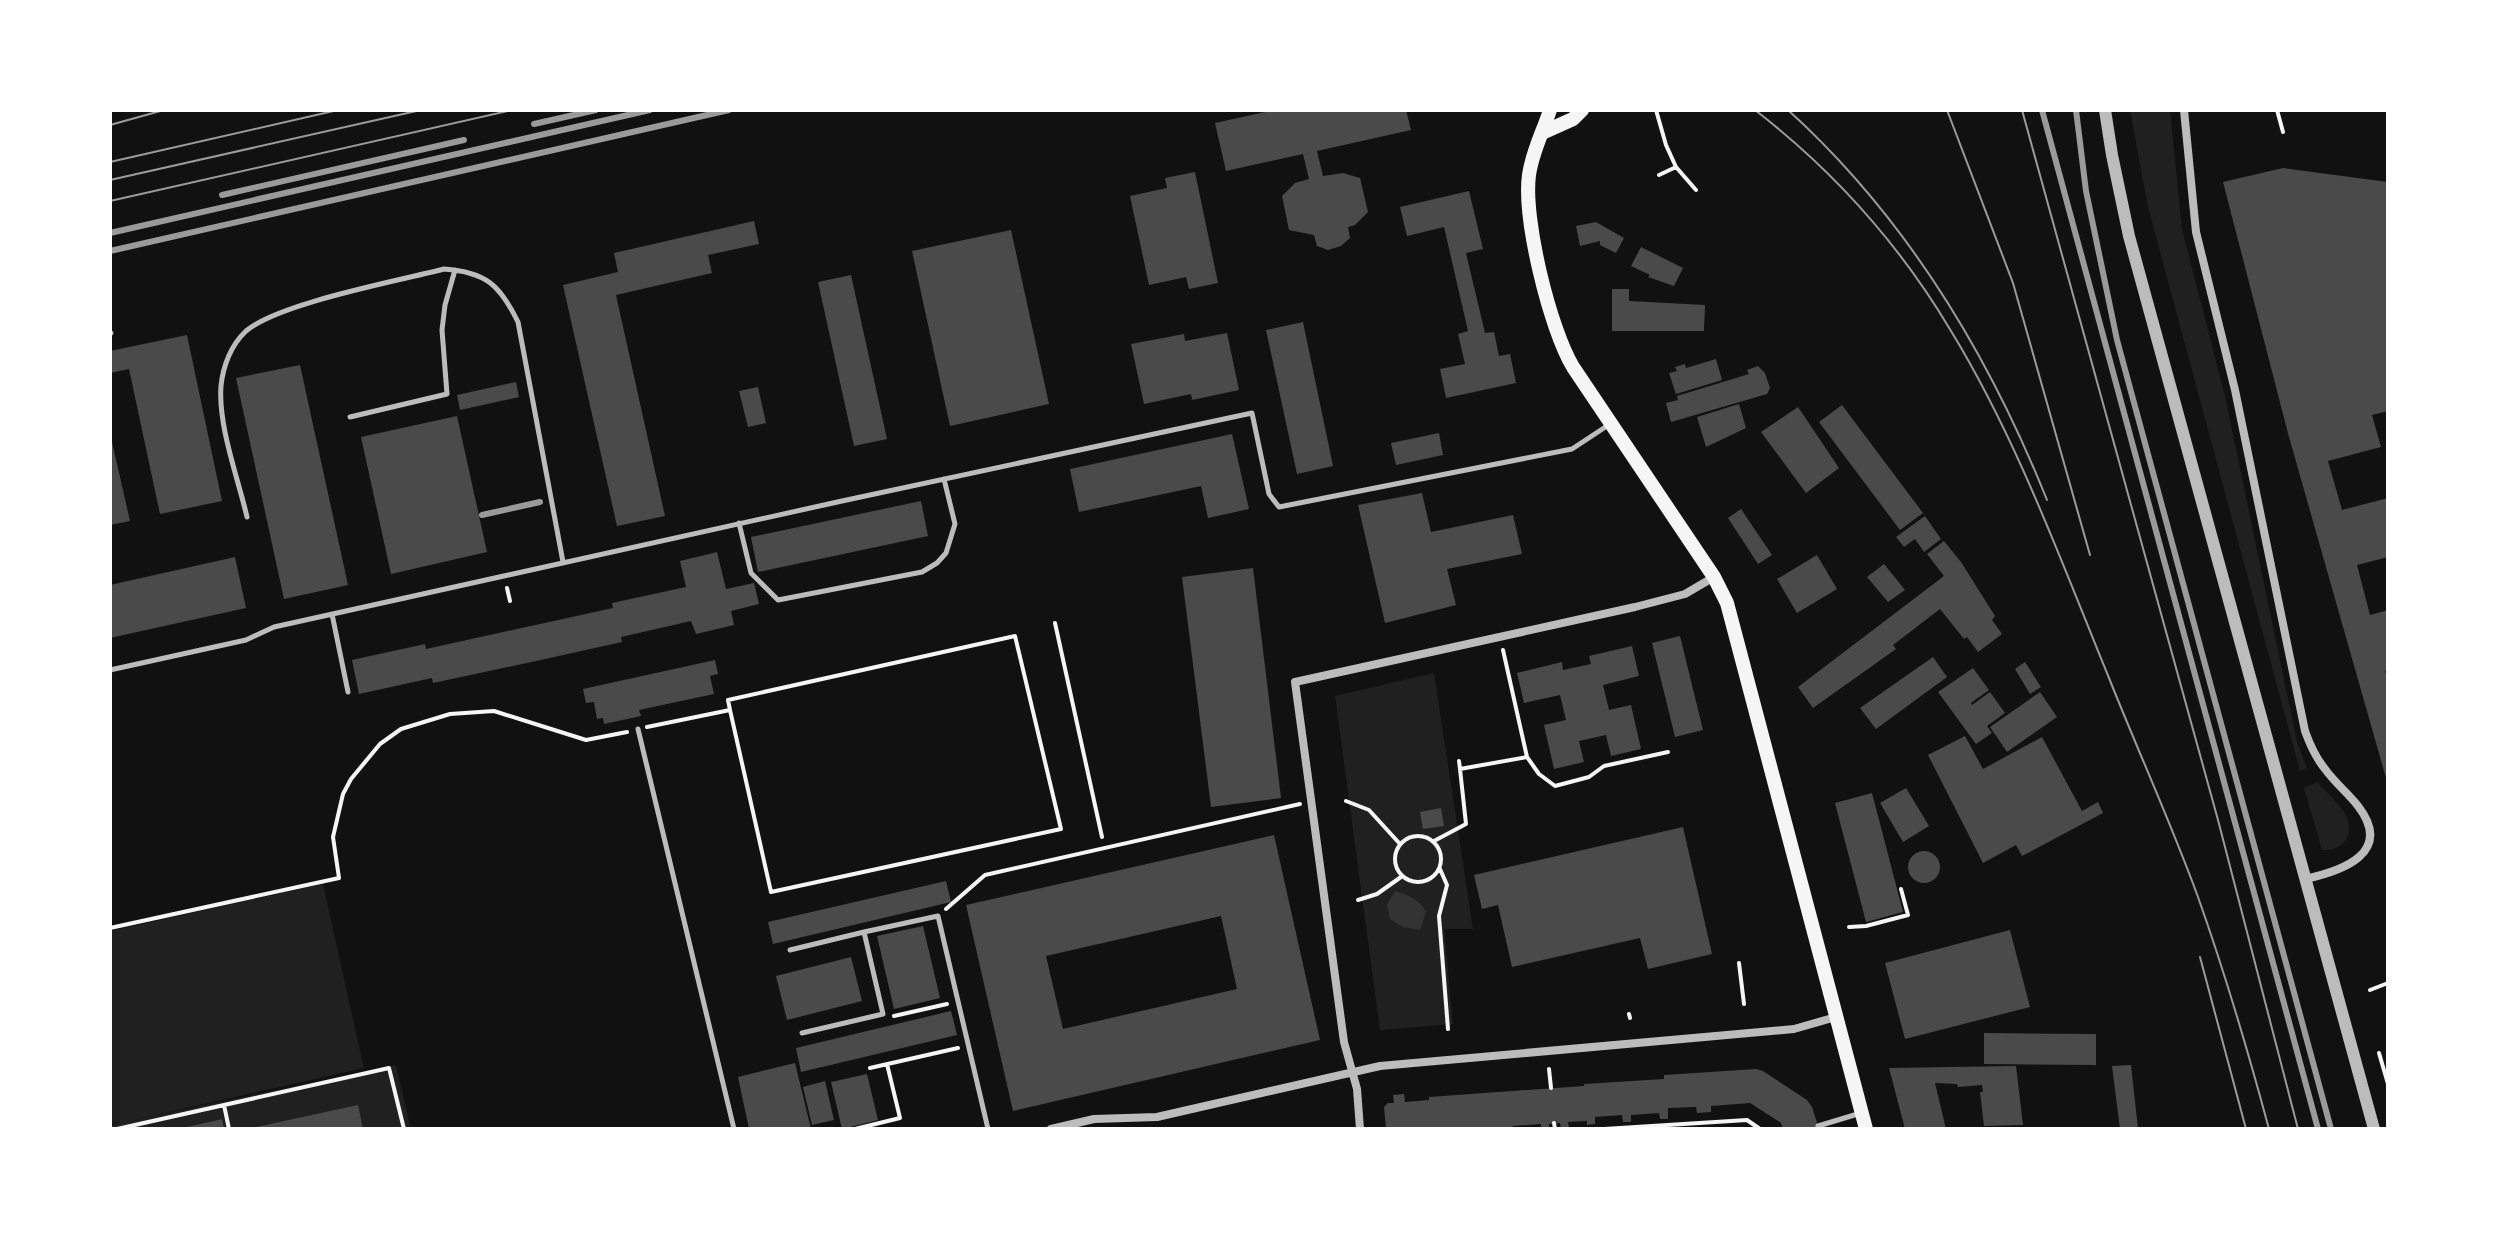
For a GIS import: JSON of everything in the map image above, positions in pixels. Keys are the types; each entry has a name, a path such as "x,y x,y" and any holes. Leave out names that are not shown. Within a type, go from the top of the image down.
{"main road":[{"path":"1550,110 1533,157 1528,183 1528,210 1559,341 1573,367 1714,577 1730,612 1866,1129"},
{"path":"1544,132 1573,119 1582,110"}],"street":[{"path":"2105,110 2129,236 2374,1129"},
{"path":"2184,110 2196,232 2235,390 2305,731 2317,759 2357,804 2368,823 2365,852 2355,863 2305,879"},
{"path":"1360,1129 1357,1089 1344,1042 1295,682 1685,594 1714,577"},
{"path":"1051,1129 1094,1119 1157,1117 1380,1066 1794,1029 1836,1017"}],"lane":[{"path":"247,517 222,413 224,368 236,343 248,330 277,314 444,269 466,270 493,283 506,297 518,322 563,562"},
{"path":"350,417 447,394 442,330 455,270"},
{"path":"110,670 246,640 274,627 1252,413 1269,494 1279,507 1572,449 1611,424"},
{"path":"739,523 751,573 778,600 922,572 946,553 955,524 944,479"},
{"path":"332,614 348,692"},
{"path":"638,729 734,1129"},
{"path":"790,950 938,916 988,1129"},
{"path":"802,1033 883,1014 864,932"},
{"path":"1818,1126 1862,1113"}],"path":[{"path":"1656,110 1676,167 1696,190"},
{"path":"2277,110 2283,132"},
{"path":"1659,175 1676,167"},
{"path":"1055,623 1102,837"},
{"path":"1015,636 1061,829 771,892 730,710 728,700 1015,636"},
{"path":"1500,636 1527,757 1539,774 1555,786 1589,777 1604,766 1668,752"},
{"path":"110,928 339,878 333,837 343,794 351,779 380,744 414,724 450,714 494,711 586,740 730,710"},
{"path":"1460,769 1527,757"},
{"path":"1434,841 1466,824 1459,761"},
{"path":"938,916 985,875 1311,801"},
{"path":"1346,801 1369,810 1400,844"},
{"path":"1440,869 1423,882 1402,876 1395,857 1400,844 1412,836 1427,837 1434,841 1441,854 1440,869 1447,885 1439,916 1448,1029"},
{"path":"1358,900 1377,894 1402,876"},
{"path":"1849,927 1866,926 1908,915 1901,889"},
{"path":"1739,963 1744,1004"},
{"path":"2370,990 2388,983"},
{"path":"883,1014 884,1019 958,1001"},
{"path":"870,1068 968,1045"},
{"path":"2379,1053 2388,1084"},
{"path":"859,1129 900,1118 887,1064"},
{"path":"117,1129 389,1068 404,1129"},
{"path":"1549,1069 1551,1088"},
{"path":"224,1105 229,1129"},
{"path":"1604,1129 1747,1120 1760,1129"}],"shaded area":[{"path":"2130,110 2170,110 2182,229 2225,396 2297,742 2307,768 2300,771 2148,207"},
{"path":"1434,673 1473,929 1444,929 1453,1024 1380,1030 1335,696"},
{"path":"2317,782 2342,809 2349,825 2345,841 2332,849 2322,850 2304,788"},
{"path":"323,884 364,1068 129,1121 396,1065 411,1129 224,1129 221,1119 177,1129 110,1129 110,1125 120,1122 110,1123 110,931"},
{"path":"1395,891 1413,898 1426,912 1420,930 1403,927 1390,919 1387,905"}],"building":[{"path":"1274,110 1406,110 1411,130 1317,151 1323,176 1343,173 1360,178 1368,212 1355,225 1348,227 1350,238 1341,246 1328,250 1317,246 1314,235 1289,230 1282,196 1295,183 1309,179 1303,154 1226,171 1215,123"},
{"path":"2283,168 2388,182 2388,411 2372,415 2381,447 2328,461 2342,510 2388,498 2388,557 2357,565 2370,615 2388,610 2388,670 2385,671 2388,682 2388,785 2289,437 2223,182"},
{"path":"1195,172 1218,283 1189,289 1186,277 1149,285 1130,196 1167,188 1165,178"},
{"path":"1469,191 1483,249 1466,253 1485,333 1494,332 1499,356 1510,354 1516,383 1446,398 1440,369 1465,364 1458,334 1468,331 1444,227 1407,236 1400,207"},
{"path":"754,221 759,244 708,255 712,273 616,295 665,516 617,526 563,285 618,272 614,253"},
{"path":"1596,222 1624,238 1616,253 1600,245 1600,241 1580,246 1576,226"},
{"path":"1011,230 1049,404 950,426 912,251"},
{"path":"1641,247 1683,268 1674,286 1648,277 1650,275 1631,266"},
{"path":"851,275 887,439 854,446 818,282"},
{"path":"1612,289 1629,289 1629,301 1705,305 1704,331 1612,331"},
{"path":"1303,322 1333,466 1297,474 1266,330"},
{"path":"1227,333 1239,390 1192,400 1191,394 1144,404 1131,344 1184,334 1185,341"},
{"path":"187,335 222,501 160,514 129,369 110,373 110,351"},
{"path":"1716,359 1722,380 1676,394 1669,373 1677,371 1675,367 1685,364 1686,368"},
{"path":"300,365 348,585 284,599 236,378"},
{"path":"1758,366 1765,373 1770,388 1767,394 1671,422 1666,403 1678,400 1677,396 1749,374 1747,370"},
{"path":"516,382 519,397 460,410 457,395"},
{"path":"758,387 766,423 748,427 739,391"},
{"path":"1739,404 1746,428 1706,447 1697,417"},
{"path":"1842,405 1923,513 1900,530 1819,422"},
{"path":"1798,407 1839,468 1806,493 1761,432"},
{"path":"457,416 487,552 391,574 361,437"},
{"path":"110,433 130,521 110,525"},
{"path":"1439,433 1443,455 1396,465 1391,443"},
{"path":"1232,434 1249,509 1208,518 1201,486 1079,512 1070,469"},
{"path":"1422,493 1431,532 1513,515 1522,554 1447,569 1456,605 1385,623 1358,505"},
{"path":"921,501 928,536 758,572 751,537"},
{"path":"1741,509 1772,555 1758,564 1728,518"},
{"path":"1925,516 1941,539 1924,552 1915,539 1904,547 1896,537"},
{"path":"1944,541 1995,616 1992,620 2002,634 1978,652 1940,609 1893,645 1896,649 1813,708 1798,687 1944,576 1927,554"},
{"path":"717,552 726,589 754,583 759,604 731,611 734,625 696,634 691,621 621,637 622,642 527,663 433,683 432,678 359,694 352,660 425,644 426,649 613,608 612,603 686,587 680,561"},
{"path":"1817,555 1837,589 1797,613 1777,579"},
{"path":"235,557 246,608 110,638 110,585"},
{"path":"1884,564 1905,590 1888,602 1867,577"},
{"path":"1253,568 1281,798 1211,807 1182,577"},
{"path":"1680,636 1703,730 1675,737 1652,643"},
{"path":"1632,646 1639,676 1603,685 1609,710 1631,705 1641,749 1611,756 1606,735 1579,741 1584,762 1554,769 1544,725 1566,720 1560,695 1524,703 1517,673 1562,662 1563,670 1591,664 1589,656"},
{"path":"1933,657 1947,677 1876,729 1860,708"},
{"path":"715,660 718,674 710,676 714,694 639,710 641,716 604,724 603,718 597,719 594,702 586,703 583,689"},
{"path":"2025,662 2041,687 2030,694 2015,669"},
{"path":"1973,668 1989,690 1972,705 1990,692 2005,713 1987,726 1992,733 1976,744 1938,692"},
{"path":"2040,692 2057,717 2007,752 1990,727"},
{"path":"1965,736 1983,769 2042,737 2082,811 2098,802 2103,813 2022,856 2016,845 1983,863 1928,755"},
{"path":"1906,788 1929,826 1903,842 1880,803"},
{"path":"1872,793 1903,912 1866,922 1835,803"},
{"path":"1441,808 1444,826 1423,829 1420,812"},
{"path":"1683,827 1712,954 1648,969 1640,938 1512,967 1498,905 1482,909 1474,875"},
{"path":"1274,835 1320,1040 1013,1111 966,905","holes":["1221,916 1237,989 1063,1029 1046,956"]},
{"path":"1924,851 1935,856 1940,867 1935,878 1924,883 1913,878 1908,867 1913,856"},
{"path":"946,881 951,902 773,944 768,922"},
{"path":"923,926 940,998 894,1009 877,936"},
{"path":"2010,930 2030,1007 1905,1039 1885,963"},
{"path":"851,957 862,1001 787,1020 776,976"},
{"path":"951,1011 957,1035 801,1072 796,1048"},
{"path":"1984,1033 2096,1034 2096,1065 1984,1064"},
{"path":"795,1063 811,1129 749,1129 738,1077"},
{"path":"2131,1065 2138,1129 2120,1129 2112,1066"},
{"path":"2016,1066 2023,1125 1984,1126 1982,1085 1958,1087 1957,1084 1935,1083 1946,1129 1905,1129 1889,1068"},
{"path":"1756,1069 1807,1100 1819,1129 1783,1129 1781,1123 1750,1103 1711,1106 1711,1112 1697,1113 1696,1107 1668,1108 1668,1119 1660,1119 1659,1113 1631,1115 1631,1122 1623,1122 1622,1115 1595,1117 1595,1124 1587,1125 1587,1121 1568,1122 1569,1128 1561,1129 1560,1123 1549,1124 1549,1129 1541,1129 1541,1124 1513,1126 1513,1129 1386,1129 1384,1107 1394,1103 1393,1095 1404,1094 1405,1102 1429,1100 1429,1097"},
{"path":"867,1074 878,1120 842,1129 831,1082"},
{"path":"825,1081 834,1120 812,1125 803,1087"},
{"path":"358,1105 363,1129 252,1129 252,1128"},
{"path":"222,1119 224,1129 182,1128"}],"tram line":[{"path":"110,125 164,110"},
{"path":"110,162 338,110"},
{"path":"110,180 421,110"},
{"path":"110,201 512,110"},
{"path":"1755,110 1812,158 1887,239 1931,299 1997,414 2055,545 2188,869 2227,983 2269,1129"},
{"path":"1788,110 1831,151 1870,195 1940,290 1998,392 2047,500"},
{"path":"1947,110 2013,283 2090,555"},
{"path":"2022,110 2218,820 2298,1129"},
{"path":"2200,957 2246,1129"}],"railway":[{"path":"534,124 596,110"},
{"path":"110,233 650,110"},
{"path":"110,251 729,110"},
{"path":"2042,110 2318,1129"},
{"path":"2076,110 2086,191 2117,340 2331,1129"},
{"path":"222,195 464,140"},
{"path":"482,515 540,502"}]}
